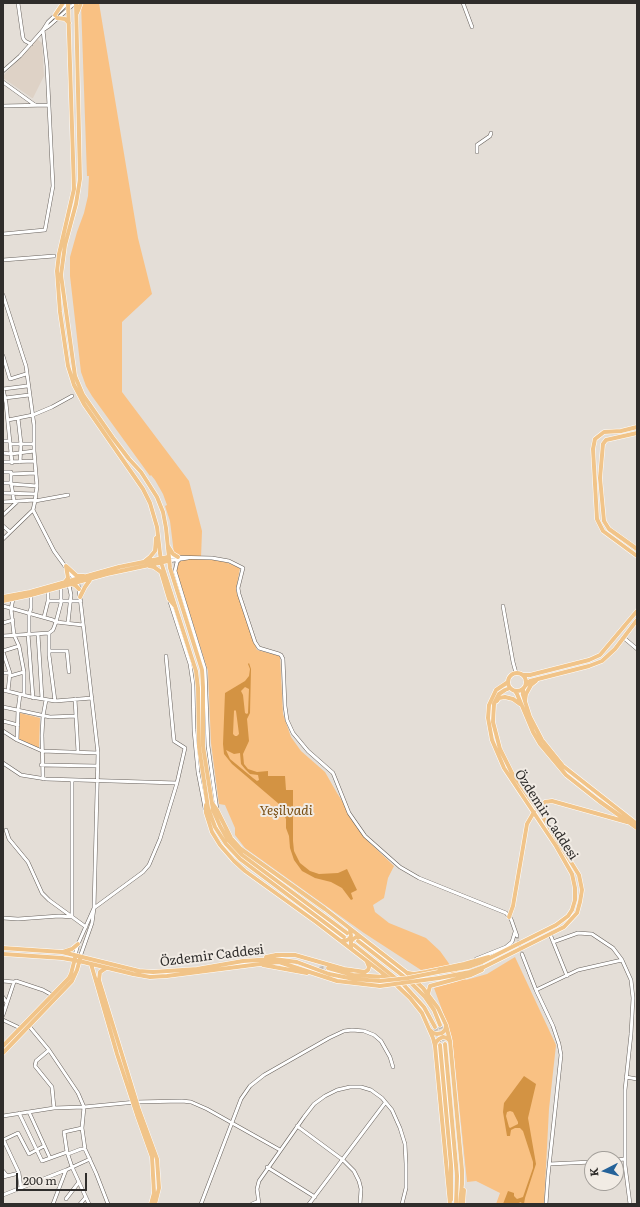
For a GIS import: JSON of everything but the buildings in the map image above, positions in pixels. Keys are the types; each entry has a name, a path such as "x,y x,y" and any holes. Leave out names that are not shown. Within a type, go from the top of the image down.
{"main road":[{"path":"63,3 56,17 65,19 69,23"},
{"path":"68,3 74,189 59,254 57,272 60,312 68,366 74,386 84,404 143,488 150,503 157,528 161,560 196,671 198,688 199,747 215,827 226,844 240,859 352,947 403,984 424,1006 435,1027"},
{"path":"75,3 80,179 76,204 65,245 61,276 75,376 83,395 117,443 142,472 157,497 162,512 168,559 202,670 203,746 209,802 220,826 228,840 242,855 347,933"},
{"path":"76,15 81,3"},
{"path":"637,427 604,432 595,439 593,449 597,519 603,531 637,556"},
{"path":"637,433 606,440 603,444 600,478 604,521 609,528 637,549"},
{"path":"142,562 150,557 155,551 157,528"},
{"path":"167,544 173,554 178,558"},
{"path":"3,601 48,591 70,584 86,576 142,562 168,559"},
{"path":"3,597 93,578 147,565 161,560"},
{"path":"147,565 154,567 161,572 169,598 176,608"},
{"path":"66,566 76,576 86,576"},
{"path":"64,583 68,578 66,566"},
{"path":"81,599 87,582 93,578"},
{"path":"70,584 75,585 79,589"},
{"path":"637,611 600,655 589,660 530,675 516,673 511,675 508,682 510,688 517,694 542,740 563,766 637,824"},
{"path":"515,691 518,692 523,689 530,681 589,666 602,661 615,649 637,620"},
{"path":"523,675 526,679 526,685"},
{"path":"523,705 526,694 531,685 538,679"},
{"name":"Özdemir Caddesi","path":"77,958 139,971 153,972 197,969 254,960 288,960 329,974 354,979 380,981 408,978 468,967 501,954 532,936 556,925 568,916 572,910 576,888 572,874 556,846 504,768 492,740 488,718 489,705 496,690 508,682"},
{"path":"494,704 499,694 510,688"},
{"path":"523,689 523,705 533,732 540,744 566,775 599,802 637,828"},
{"path":"494,704 499,698 505,697 513,699 523,705"},
{"name":"Özdemir Caddesi","path":"77,958 106,968 150,977 162,977 279,962 337,981 380,986 404,984 470,972 506,957 564,927 577,913 582,890 579,875 512,773 500,749 493,722 494,704"},
{"path":"209,802 217,810 232,838 241,849 325,909 402,975 425,997 434,1010 440,1026"},
{"path":"209,802 206,813 212,832 220,845 245,871 345,941 351,936 349,928"},
{"path":"540,814 541,807 545,802 552,802 630,823"},
{"path":"509,917 513,906 527,824 534,812"},
{"path":"437,1046 422,1013 410,998 352,947 352,940 356,937 406,972 428,994 438,1008 446,1025 450,1041 462,1184 460,1204"},
{"path":"62,952 72,949 78,944"},
{"path":"3,948 62,952 77,958"},
{"path":"3,954 77,958"},
{"path":"406,972 414,974 464,964 501,954"},
{"path":"254,960 276,955 295,955 344,969 364,972 368,970 369,967 367,961"},
{"path":"428,994 430,986 471,975 495,965 506,957"},
{"path":"62,958 70,964 72,970"},
{"path":"3,1046 69,978 77,958"},
{"path":"3,1053 72,981 77,970 77,958"},
{"path":"91,964 110,1032 152,1157 154,1193 151,1204"},
{"path":"251,965 265,965 308,973"},
{"path":"106,968 100,972 99,980 134,1102 156,1159 159,1188 156,1204"},
{"path":"328,968 353,975 384,976 389,978"},
{"path":"430,1030 437,1034 443,1032 446,1025"},
{"path":"450,1041 443,1037 436,1042 451,1164 452,1194 450,1204"},
{"path":"445,1044 457,1176 456,1204"},
{"path":"462,1184 464,1189 463,1204"}],"street":[{"path":"18,3 23,38 30,44"},
{"path":"56,17 68,3"},
{"path":"3,71 43,30 48,22 75,3"},
{"path":"463,3 472,27"},
{"path":"3,234 45,230 53,186 49,104 43,30"},
{"path":"3,82 35,105"},
{"path":"3,106 49,104"},
{"path":"477,152 477,145 490,136 491,133"},
{"path":"3,260 54,256"},
{"path":"3,295 26,366 27,386 33,415 34,461 37,486 33,510 3,538"},
{"path":"4,356 10,379 26,374"},
{"path":"12,463 8,420 3,389 27,386"},
{"path":"5,398 29,395"},
{"path":"8,420 33,415 72,396"},
{"path":"18,418 21,444 20,462"},
{"path":"3,431 9,430"},
{"path":"3,442 34,444"},
{"path":"3,453 11,454 34,451"},
{"path":"3,462 12,463 34,461"},
{"path":"3,472 11,472 11,474 36,473"},
{"path":"11,474 14,501"},
{"path":"3,483 37,486"},
{"path":"3,492 36,494"},
{"path":"3,502 35,500 68,495"},
{"path":"4,513 18,501"},
{"path":"33,510 54,551 76,581 79,589 98,753 94,908 92,923 77,958"},
{"path":"3,526 10,532"},
{"path":"168,559 194,557 212,558 229,561 243,568 238,588 255,642 259,648 279,654 283,659 287,720 293,733 308,751 332,773 349,813 365,836 400,867 419,878 506,913 517,936"},
{"path":"178,558 174,571 205,669 207,686 208,746 217,810"},
{"path":"68,623 70,584"},
{"path":"3,636 49,633 53,630 61,600 61,587"},
{"path":"44,617 48,601 48,591"},
{"path":"31,596 28,634 34,698"},
{"path":"169,598 190,664 193,684 194,730 198,772 206,813"},
{"path":"13,599 11,609 14,635 19,646 24,672 22,695 18,710 17,740"},
{"path":"48,601 81,599"},
{"path":"3,606 44,617 56,622 84,625"},
{"path":"503,606 516,673"},
{"path":"3,623 13,620"},
{"path":"49,633 49,651 54,701"},
{"path":"38,634 42,699"},
{"path":"624,638 637,649"},
{"path":"8,691 10,675 3,652 19,646"},
{"path":"49,651 67,652 69,672"},
{"path":"77,958 78,944 94,908 143,872 149,865 160,839 177,783 185,748 174,741 166,656"},
{"path":"3,673 10,675 24,672"},
{"path":"3,690 34,698 54,701 92,698"},
{"path":"75,699 78,752"},
{"path":"42,778 43,716 46,700"},
{"path":"3,707 50,717 76,716"},
{"path":"3,721 18,725"},
{"path":"3,731 17,740 42,751 98,753"},
{"path":"3,763 21,775 42,778 177,783"},
{"path":"42,765 98,766"},
{"path":"72,780 72,917"},
{"path":"6,830 9,838 28,862 42,892 86,927"},
{"path":"4,918 18,919 59,916 72,917"},
{"path":"464,964 506,947 512,942 516,932"},
{"path":"553,942 578,933 592,934 613,948 622,960 631,980 633,998 625,1090 625,1159 630,1204"},
{"path":"550,934 567,976"},
{"path":"522,954 536,990 555,1031 561,1055 546,1204"},
{"path":"536,990 578,970 622,960"},
{"path":"3,981 16,981 52,995"},
{"path":"3,1015 14,982"},
{"path":"3,997 7,1003"},
{"path":"3,1020 20,1028"},
{"path":"29,1026 49,1050 78,1093 84,1107 82,1128 85,1149 108,1204"},
{"path":"201,1204 241,1099 250,1086 264,1075 330,1038 352,1030 364,1031 374,1035 381,1041 390,1057 393,1067"},
{"path":"631,1034 637,1033"},
{"path":"49,1050 36,1061 35,1066 52,1087 54,1108"},
{"path":"626,1077 637,1080"},
{"path":"252,1204 259,1203 257,1189 258,1181 314,1104 337,1090 350,1087 361,1087 371,1090 386,1102 392,1110 400,1128 405,1144 406,1188 402,1204"},
{"path":"3,1116 54,1108 84,1107 134,1102 191,1102 207,1109 280,1150"},
{"path":"309,1204 386,1102"},
{"path":"29,1112 50,1158"},
{"path":"19,1113 42,1161 85,1149"},
{"path":"297,1126 354,1170 361,1189 360,1204"},
{"path":"82,1128 64,1132 72,1167 89,1204"},
{"path":"20,1188 19,1173 3,1140 18,1133 29,1154 44,1146"},
{"path":"3,1194 66,1170 90,1159"},
{"path":"549,1164 584,1162"},
{"path":"267,1167 315,1197"},
{"path":"53,1204 66,1170"},
{"path":"3,1171 5,1177 19,1173"},
{"path":"66,1199 79,1182"},
{"path":"80,1204 86,1197"}],"shaded area":[{"path":"37,39 42,43 44,76 32,98 3,78 3,76"},
{"path":"249,663 251,669 250,713 247,719 249,741 243,754 244,764 248,769 257,772 268,771 268,776 285,776 286,790 293,790 293,841 294,851 300,863 310,871 319,874 338,873 347,869 357,890 351,893 353,899 351,900 342,888 331,882 315,878 302,871 294,860 286,828 286,819 279,804 232,764 224,754 225,693 245,681 249,676 250,669","holes":["245,687 249,689 247,714 245,713 243,695 241,691","234,711 236,711 239,734 237,736 233,734","226,750 234,754 240,753 241,764 250,774 258,775 259,780 257,781 230,759"]},
{"path":"524,1076 536,1084 528,1118 536,1164 524,1204 521,1202 516,1204 503,1204 508,1191 514,1193 514,1196 517,1199 523,1197 533,1168 533,1162 523,1131 520,1128 515,1128 511,1130 510,1136 507,1136 503,1112 504,1103","holes":["507,1112 513,1112 518,1124 510,1128 506,1116"]}],"green space":[{"name":"Yeşilvadi","path":"81,3 99,3 138,238 152,294 122,322 122,392 189,481 202,531 201,558 223,561 240,568 236,590 257,650 280,656 283,714 291,737 301,751 325,772 368,841 394,866 388,878 384,898 373,905 375,912 389,923 426,938 440,951 450,965 466,980 487,974 515,957 556,1045 549,1109 544,1204 496,1204 500,1193 476,1181 467,1182 452,1037 434,988 459,981 445,966 421,970 364,933 245,848 235,835 235,828 225,805 219,804 211,743 208,671 176,570 170,521 165,506 167,505 155,480 151,475 150,476 92,396 86,386 81,372 70,276 70,257 88,196 89,176 87,176"},
{"path":"20,713 40,718 39,748 19,739"}],"tunnel":[{"path":"517,936 522,954"},
{"path":"308,972 328,968"},
{"path":"440,1025 445,1044"},
{"path":"435,1027 440,1045"}]}
